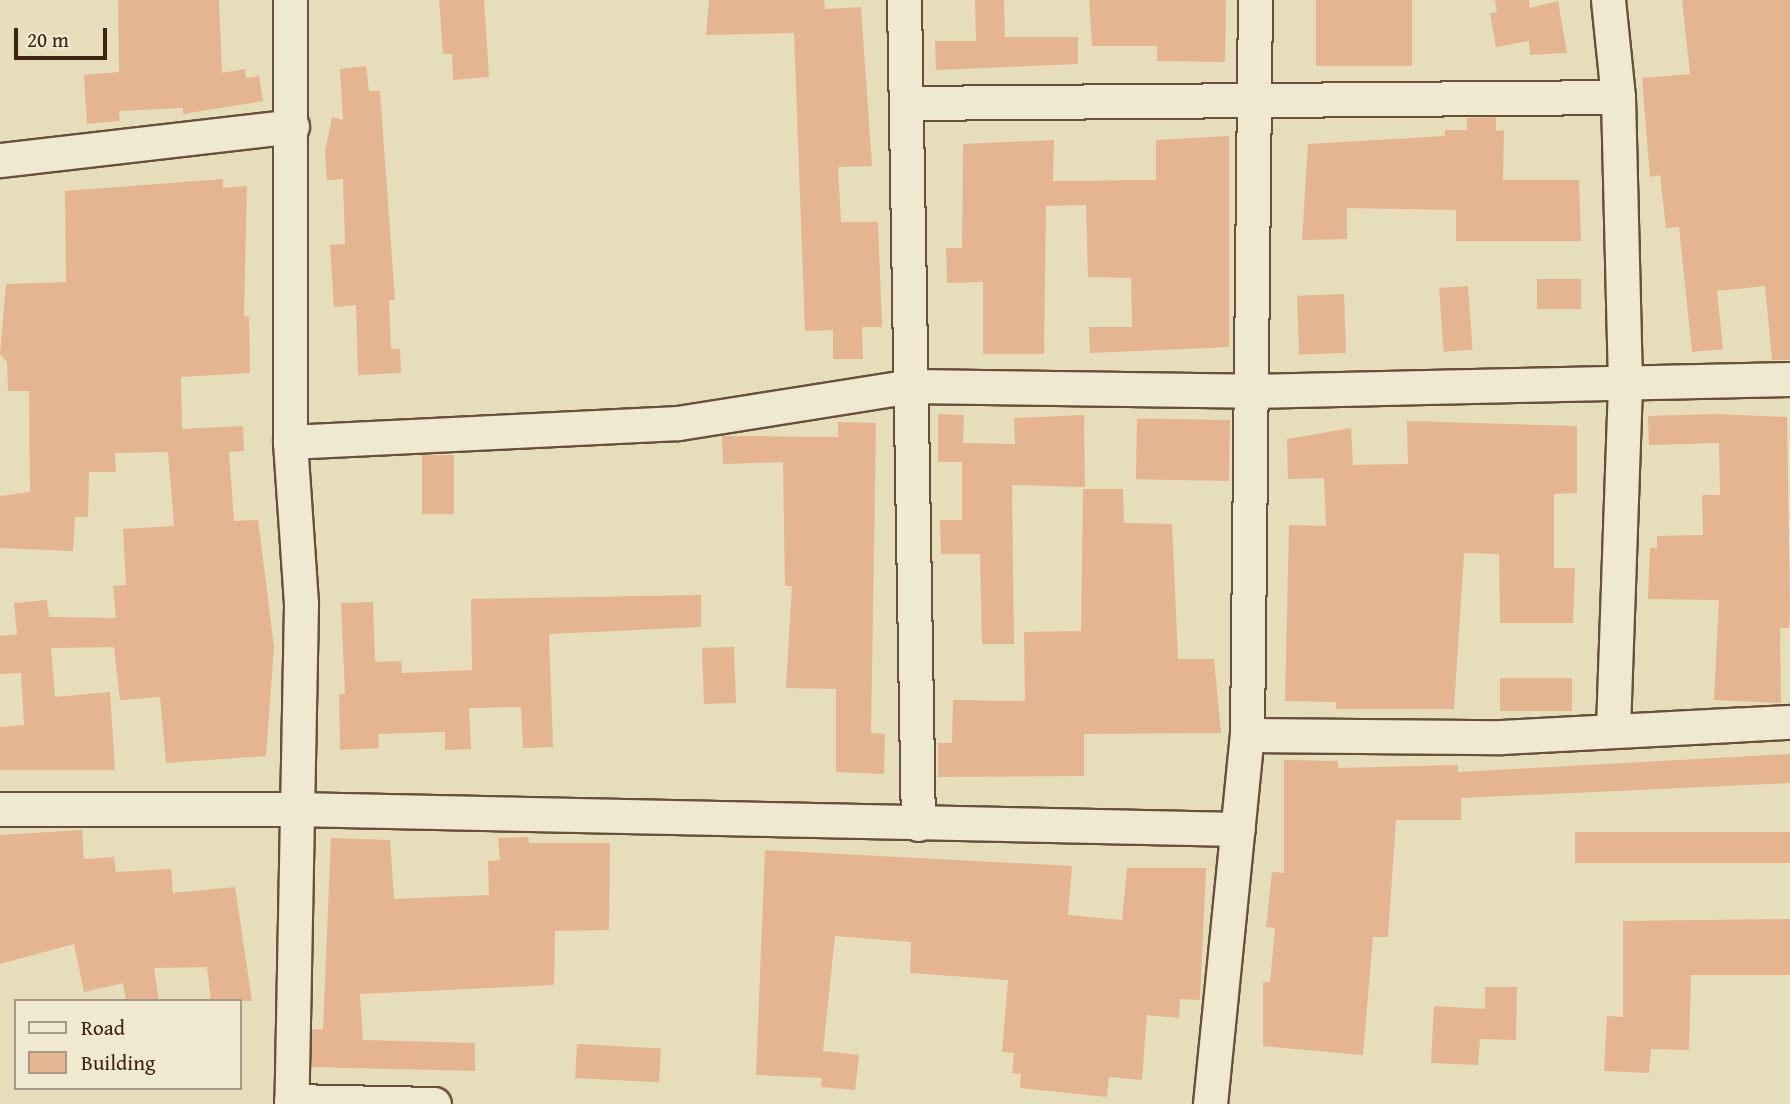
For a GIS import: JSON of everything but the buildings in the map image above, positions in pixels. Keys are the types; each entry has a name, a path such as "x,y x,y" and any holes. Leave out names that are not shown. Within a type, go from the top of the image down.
{"street":[{"path":"290,0 290,442 301,605 293,809 291,1102 434,1104"},
{"path":"904,0 918,824"},
{"path":"1210,1104 1247,734 1252,391 1251,104 1255,0"},
{"path":"1608,0 1618,97 1625,385 1613,730"},
{"path":"906,103 1251,104 1618,97"},
{"path":"0,160 292,126"},
{"path":"290,442 678,423 911,386 1252,391 1625,385 1790,379"},
{"path":"1247,734 1501,737 1790,722"},
{"path":"0,810 293,809 918,824 1238,828"}]}
